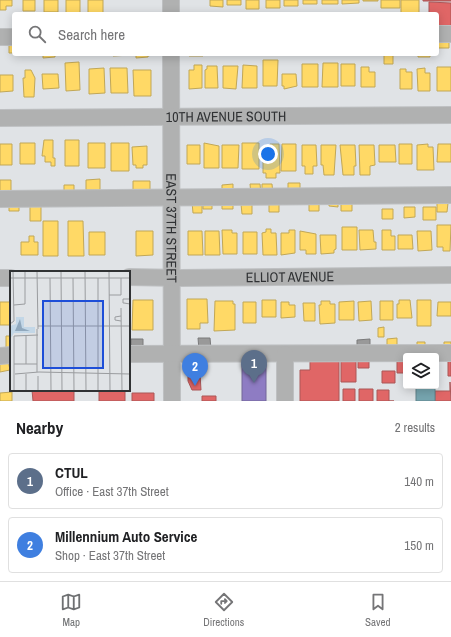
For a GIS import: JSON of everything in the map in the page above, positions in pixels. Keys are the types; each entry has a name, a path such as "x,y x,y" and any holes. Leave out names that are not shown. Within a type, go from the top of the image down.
{"street":[{"path":"171,0 171,12"},
{"path":"439,34 451,34"},
{"path":"0,37 12,37"},
{"name":"EAST 37TH STREET","path":"171,56 172,401"},
{"name":"10TH AVENUE SOUTH","path":"0,118 451,114"},
{"path":"0,199 451,195"},
{"name":"ELLIOT AVENUE","path":"130,277 180,278 451,275"},
{"path":"130,354 451,353"},
{"path":"284,401 285,354"}],"building: Homes":[{"path":"0,0 12,0 12,6 6,6 6,10 0,10"},
{"path":"23,0 35,0 35,11 23,11"},
{"path":"44,0 58,0 58,12 44,12"},
{"path":"66,0 80,0 80,12 66,12"},
{"path":"88,0 103,0 103,12 88,12"},
{"path":"210,0 223,0 223,7 210,6"},
{"path":"227,0 241,0 241,5 227,5"},
{"path":"246,0 259,0 259,9 246,9"},
{"path":"266,0 280,0 280,8 266,8"},
{"path":"284,0 298,0 298,6 284,6"},
{"path":"303,0 317,0 317,4 303,4"},
{"path":"322,0 338,0 338,4 322,4"},
{"path":"342,0 359,0 359,3 342,4"},
{"path":"378,0 378,1 363,1"},
{"path":"381,0 400,0 400,8 381,8"},
{"path":"401,0 419,0 419,12 401,12"},
{"path":"439,40 449,40 449,48 439,48"},
{"path":"9,42 12,42 12,53 9,53"},
{"path":"43,56 55,56 55,57 43,58"},
{"path":"136,56 148,56 148,57 136,58"},
{"path":"384,56 393,56 393,64 384,64"},
{"path":"418,56 430,56 430,57"},
{"path":"263,60 278,60 277,86 263,86"},
{"path":"79,62 80,90 66,91 65,63"},
{"path":"323,63 338,63 338,87 322,87"},
{"path":"302,64 318,64 318,87 302,87"},
{"path":"341,64 355,64 355,86 341,86"},
{"path":"194,65 202,65 202,88 189,89 189,70 194,70"},
{"path":"243,65 257,66 257,88 242,88"},
{"path":"207,66 217,66 218,88 205,88 205,70 207,69"},
{"path":"223,66 238,66 236,89 223,88"},
{"path":"361,67 369,67 369,72 375,72 375,87 361,87"},
{"path":"437,67 451,67 451,91 437,91"},
{"path":"104,68 105,93 89,94 89,69"},
{"path":"110,68 127,68 128,93 111,93"},
{"path":"425,68 425,73 430,73 430,91 418,91 417,69"},
{"path":"400,69 406,69 406,72 412,72 412,89 400,89"},
{"path":"25,70 31,70 35,78 34,97 24,97 23,78 25,78"},
{"path":"133,70 151,70 151,96 134,96"},
{"path":"42,74 58,74 59,88 43,89"},
{"path":"282,74 296,74 297,86 284,89 284,86 282,86"},
{"path":"0,75 13,75 13,91 0,92"},
{"path":"44,140 53,140 53,158 55,158 55,166 51,166 51,162 45,162 45,156 42,156"},
{"path":"65,140 79,140 79,166 65,166"},
{"path":"20,143 35,143 35,164 20,164"},
{"path":"88,143 105,143 105,168 88,168"},
{"path":"111,143 129,143 129,171 111,171"},
{"path":"204,143 219,146 219,168 204,168"},
{"path":"242,143 259,143 259,169 242,169"},
{"path":"0,144 12,144 12,165 0,165"},
{"path":"270,144 279,144 280,173 276,173 276,178 266,178 266,173 263,173 263,148 270,148"},
{"path":"282,144 296,144 296,171 281,171"},
{"path":"399,144 412,144 412,164 399,164"},
{"path":"428,144 428,147 433,147 434,170 417,170 417,145"},
{"path":"438,144 451,144 451,162 437,162"},
{"path":"187,145 200,145 200,164 187,164"},
{"path":"222,145 239,145 238,168 222,168"},
{"path":"302,145 316,145 317,166 313,166 313,174 305,174 305,166 302,166"},
{"path":"321,145 336,145 334,175 324,175 323,165 321,165"},
{"path":"340,145 355,145 356,166 354,166 354,175 343,175"},
{"path":"359,145 374,145 375,165 370,166 370,175 360,175"},
{"path":"379,145 395,145 396,162 379,162"},
{"path":"147,146 147,165 143,165 143,168 136,168 136,165 133,165 132,147"},
{"path":"100,179 100,190 86,190 86,180"},
{"path":"0,180 11,180 11,191 0,191"},
{"path":"133,181 150,181 150,191 133,191"},
{"path":"288,183 300,183 300,194 288,194"},
{"path":"233,184 233,195 222,195 222,185"},
{"path":"250,184 260,184 261,194 251,195"},
{"path":"262,184 272,184 273,194 262,195"},
{"path":"64,185 74,185 74,197 64,197"},
{"path":"309,200 319,201 319,211 309,211"},
{"path":"341,200 352,200 352,211 341,211"},
{"path":"222,201 233,201 233,209 222,209"},
{"path":"329,201 338,201 338,207 329,206"},
{"path":"192,202 202,202 202,213 193,213"},
{"path":"203,202 212,202 212,209 203,209"},
{"path":"437,203 448,203 447,212 437,212"},
{"path":"9,204 19,204 19,211 9,211"},
{"path":"30,204 41,204 41,221 30,221"},
{"path":"241,204 252,204 252,214 242,214"},
{"path":"269,204 279,204 279,212 269,212"},
{"path":"404,207 415,207 415,217 404,218"},
{"path":"423,207 436,207 436,220 423,220"},
{"path":"382,209 393,209 393,219 382,219"},
{"path":"43,221 58,221 58,256 43,256"},
{"path":"68,221 83,221 84,256 68,256"},
{"path":"437,225 451,225 450,251 443,251 443,247 437,247"},
{"path":"342,227 357,227 357,250 342,250"},
{"path":"266,229 271,229 271,233 276,233 277,255 263,255 262,233 266,232"},
{"path":"222,230 232,230 232,233 237,233 237,254 223,254"},
{"path":"289,230 295,230 295,253 281,255 281,233 289,233"},
{"path":"359,230 373,230 376,249 360,250"},
{"path":"382,230 391,230 391,236 395,236 395,250 382,250"},
{"path":"136,231 153,231 153,255 136,256"},
{"path":"188,231 202,231 203,255 188,255"},
{"path":"205,231 219,231 220,255 205,255"},
{"path":"300,231 316,234 316,254 306,254 306,250 300,250"},
{"path":"417,231 431,231 432,250 418,251"},
{"path":"89,232 105,232 105,255 89,255"},
{"path":"243,232 257,232 257,254 243,254"},
{"path":"320,235 336,235 336,249 334,250 334,253 321,254"},
{"path":"398,235 412,235 413,249 398,249"},
{"path":"29,236 34,236 34,242 38,242 38,255 21,255 21,242 29,242"},
{"path":"187,299 207,299 208,323 200,323 200,329 187,329"},
{"path":"133,300 153,300 153,330 132,330"},
{"path":"262,300 276,300 276,317 262,317"},
{"path":"399,300 410,300 412,318 397,318 397,304 399,304"},
{"path":"417,300 431,300 431,326 417,326"},
{"path":"215,301 233,301 233,304 235,304 235,330 214,331"},
{"path":"321,301 330,301 330,304 335,304 335,323 320,324 319,305 321,305"},
{"path":"354,301 354,320 339,320 339,302"},
{"path":"371,301 372,320 359,321 358,302"},
{"path":"380,301 393,301 393,320 380,320"},
{"path":"0,302 10,302 10,325 0,325"},
{"path":"243,302 256,302 256,323 243,323"},
{"path":"281,302 289,302 289,305 295,305 295,317 281,318"},
{"path":"438,302 451,302 451,316 437,316"},
{"path":"303,303 315,303 315,321 304,321"},
{"path":"384,327 384,337 378,337 378,328"},
{"path":"6,336 10,336 10,349 6,349"},
{"path":"397,338 397,348 387,349 387,339"},
{"path":"417,342 425,342 425,349 417,349"},
{"path":"444,342 451,342 451,350 444,350"},
{"path":"8,360 10,370 0,372 0,361"},
{"path":"12,392 12,401 0,401 0,393"}],"building: Shops":[{"path":"451,0 451,1 423,1"},
{"path":"429,2 451,3 451,29 439,29 439,12 429,12"},
{"path":"448,359 451,359 451,376 448,376"},
{"path":"310,360 339,360 339,401 300,401 300,370 310,370"},
{"path":"341,360 356,360 356,382 341,382"},
{"path":"358,360 369,360 369,368 358,368"},
{"path":"397,360 403,360 403,373 397,373"},
{"path":"382,371 395,371 395,383 382,383"},
{"path":"188,374 200,374 201,390 192,390 188,381"},
{"path":"450,382 451,401 435,401 435,391 450,391"},
{"path":"343,389 355,389 355,401 343,401"},
{"path":"359,389 373,389 373,401 359,401"},
{"path":"377,390 389,390 389,401 377,401"},
{"path":"32,391 74,391 74,401 33,401"},
{"path":"99,391 125,391 125,401 99,401"},
{"path":"132,393 154,393 154,401 132,401"},
{"path":"202,396 216,396 216,401 202,401"}],"building: Offices":[{"path":"242,364 266,364 266,401 242,401"}],"building: Public":[{"path":"416,389 435,389 435,401 416,401"}],"building: Industry":[{"path":"198,338 210,338 211,349 199,350"},
{"path":"131,339 143,339 143,351 131,352"},
{"path":"370,339 370,352 357,352 357,340"}],"place":[{"name":"CTUL","path":"254,383"},
{"name":"Millennium Auto Service","path":"195,386"}]}
